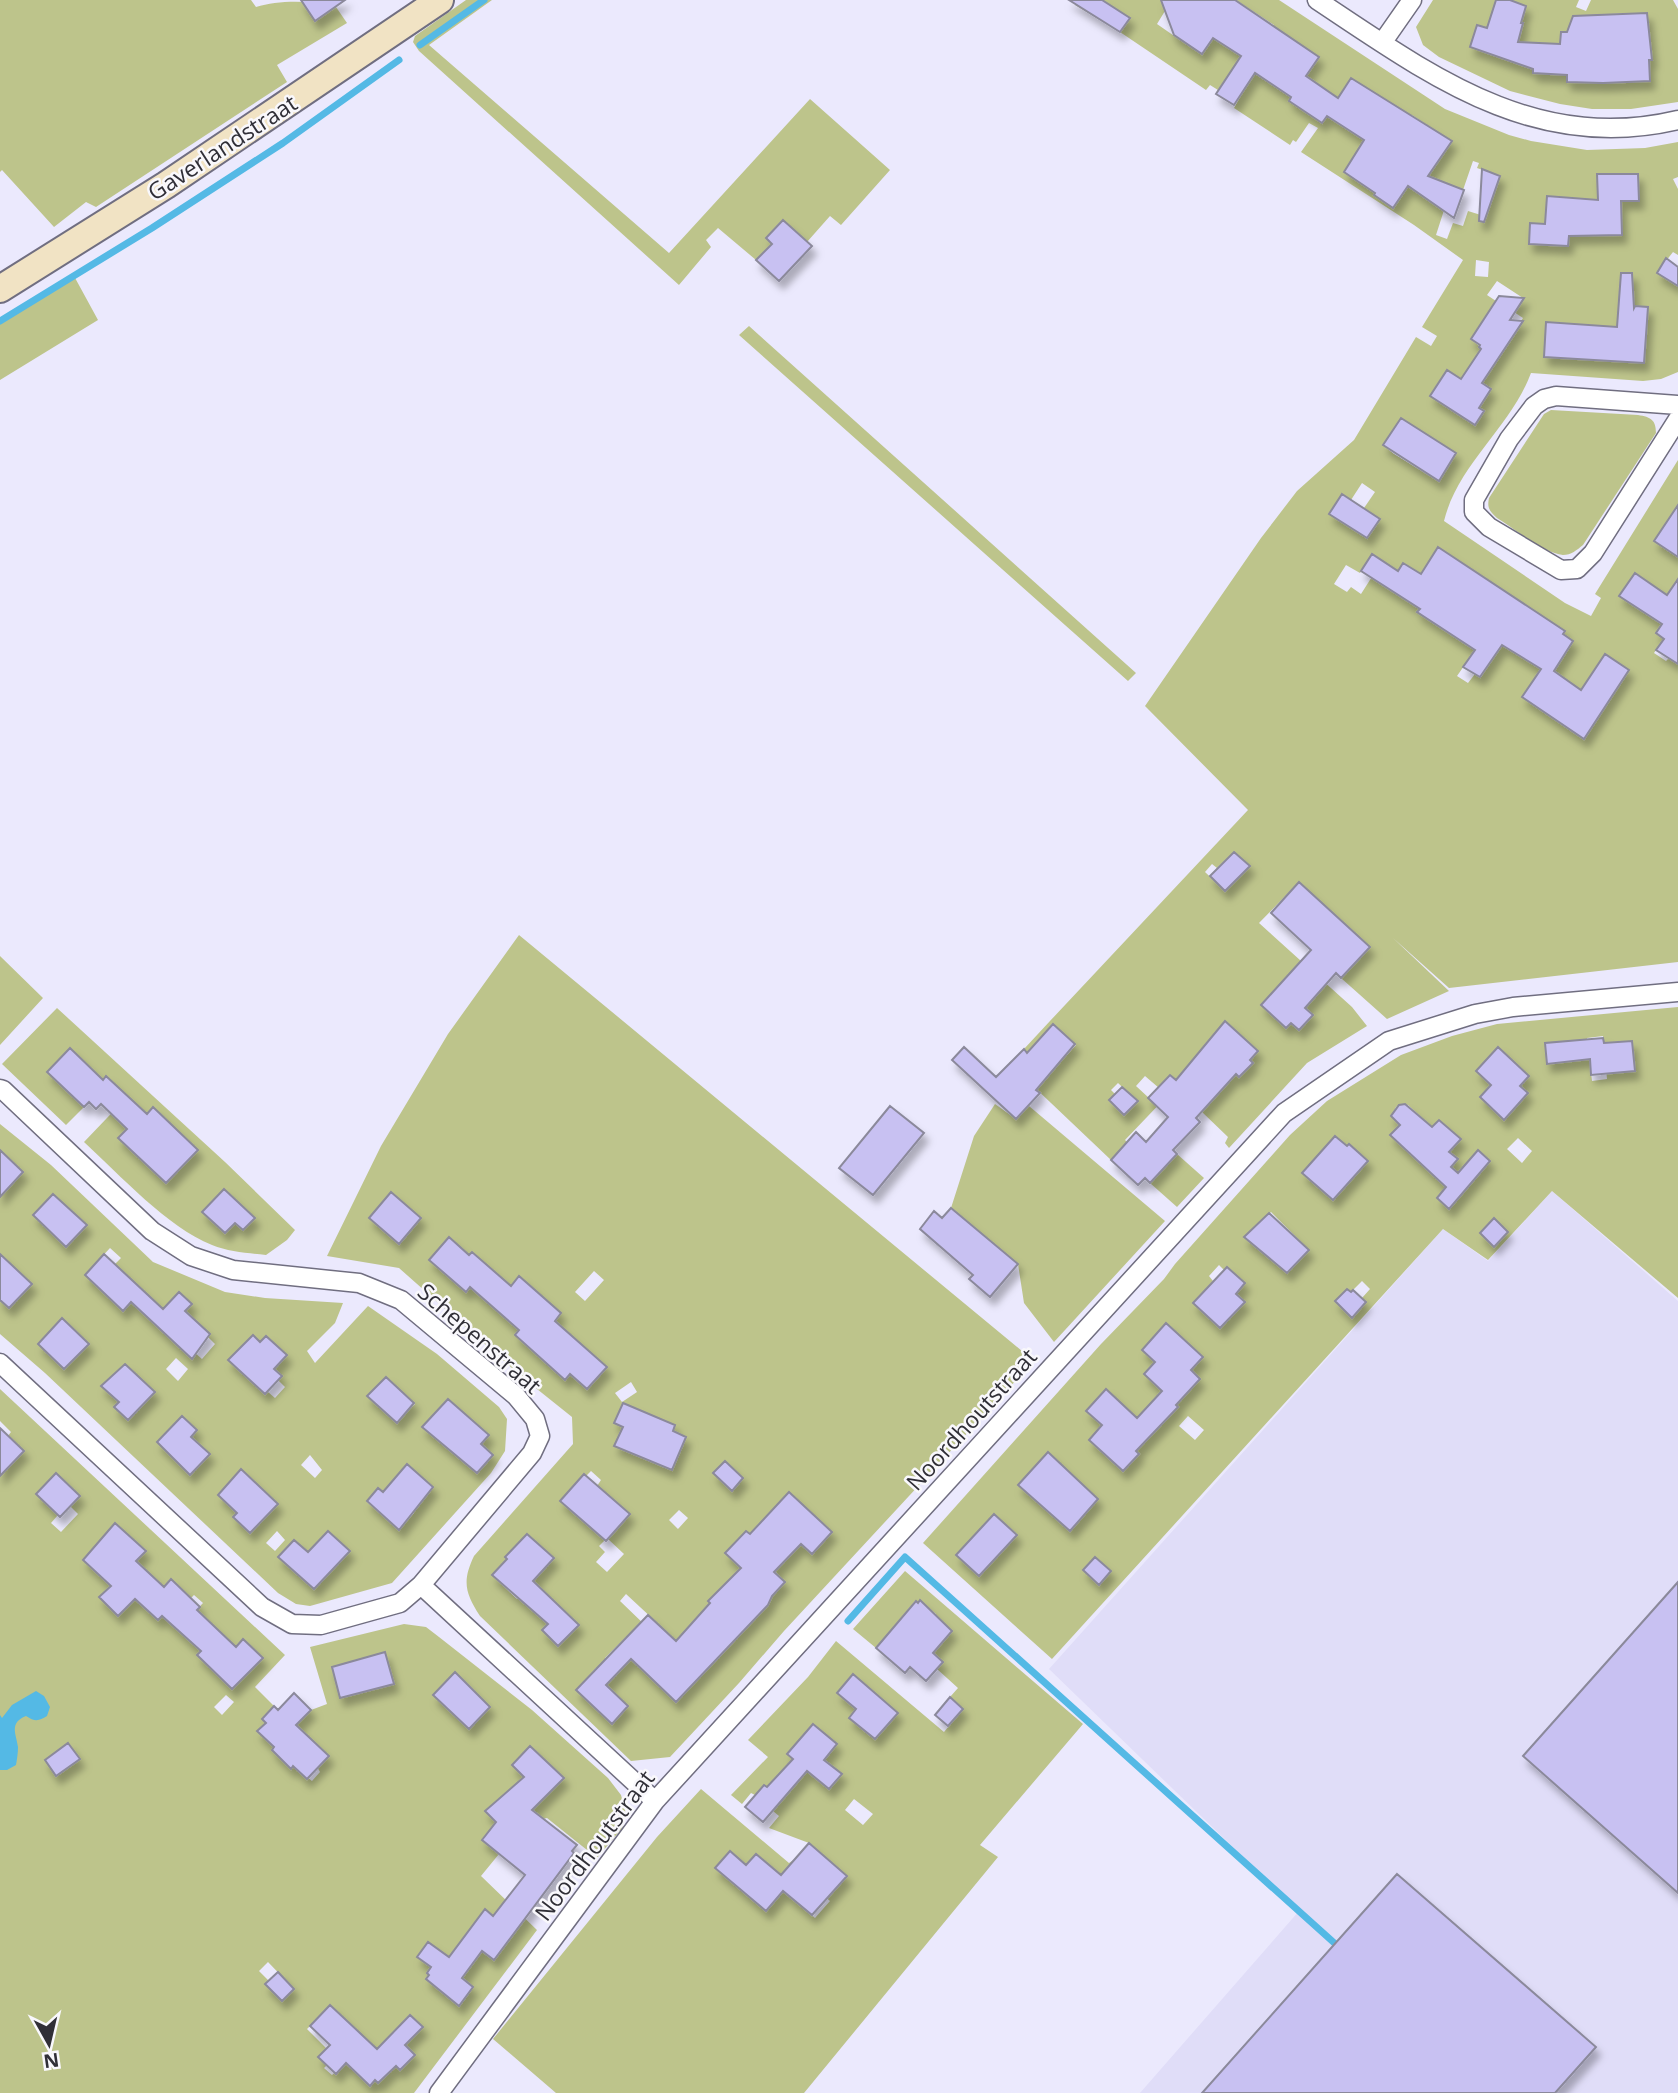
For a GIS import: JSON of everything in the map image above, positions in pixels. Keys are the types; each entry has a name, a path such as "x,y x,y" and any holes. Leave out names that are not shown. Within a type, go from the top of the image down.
{"main road":[{"name":"Gaverlandstraat","path":"0,289 166,185 440,0"}],"street":[{"path":"1317,0 1458,89 1509,111 1557,124 1600,128 1646,127 1678,120"},
{"path":"1382,43 1412,0"},
{"path":"1678,405 1556,396 1544,399 1534,406 1509,439 1474,500 1475,512 1489,527 1561,570 1577,569 1593,553 1678,419"},
{"name":"Noordhoutstraat","path":"439,2093 655,1801 1284,1113 1389,1041 1475,1014 1513,1007 1678,992"},
{"name":"Schepenstraat","path":"0,1090 152,1231 191,1256 233,1270 359,1283 401,1300 473,1359 522,1404 535,1419 540,1436 532,1454 421,1585 400,1603 321,1625 292,1624 262,1607 0,1363"},
{"path":"421,1585 655,1801"}],"shaded area":[{"path":"1552,1191 1678,1301 1678,2093 1140,2093 1299,1911 1049,1669 1443,1229 1488,1261"}],"green space":[{"path":"0,0 251,0 256,7 306,2 336,7 347,23 277,65 287,82 96,207 86,202 54,227 2,170 0,172"},
{"path":"466,0 492,0 429,45 669,253 810,99 890,170 841,225 830,216 807,242 782,220 766,238 772,244 756,260 718,228 706,240 711,247 679,285 419,51 413,42 415,36"},
{"path":"1078,0 1161,0 1168,6 1157,24 1180,40 1206,0 1236,0 1279,0 1445,109 1509,135 1587,150 1645,148 1678,142 1678,177 1673,179 1678,189 1678,255 1673,252 1659,270 1659,274 1678,286 1678,372 1661,379 1643,381 1531,373 1511,411 1461,481 1444,521 1565,603 1591,616 1601,598 1595,594 1678,460 1678,585 1675,583 1667,595 1635,573 1620,596 1671,631 1661,625 1656,633 1664,639 1654,653 1666,661 1669,658 1678,662 1678,962 1449,988 1393,938 1449,991 1387,1019 1341,978 1369,946 1299,882 1259,923 1352,1007 1367,1026 1307,1063 1229,1148 1225,1143 1228,1137 1202,1112 1215,1097 1170,1075 1160,1085 1169,1094 1125,1140 1127,1142 1111,1160 1009,1063 1019,1055 1027,1053 1024,1049 1248,810 1145,706 1261,538 1297,491 1354,440 1416,337 1431,346 1437,336 1422,327 1463,260 1301,152 1318,128 1309,123 1296,142 1293,140 1290,145 1234,108 1246,86 1229,74 1218,90 1210,85 1206,90 1120,32 1129,19 1109,5 1100,20 1075,5","holes":["1236,0 1274,25 1251,62","1296,42 1306,76 1291,97 1269,82","1351,78 1390,103 1353,133 1326,116","1412,115 1451,141 1398,137","1473,161 1479,163 1477,168 1500,176 1484,216 1468,211 1463,226 1453,223 1447,239 1436,235 1446,204 1460,189 1463,190","1638,174 1639,201 1621,201 1621,235 1595,236 1594,201 1598,200 1598,175","1547,197 1571,198 1568,246 1529,243 1530,223 1545,224","1476,260 1489,262 1488,277 1475,276","1497,281 1523,298 1514,312 1523,318 1514,332 1490,355 1471,339 1496,301 1487,295","1619,305 1648,308 1644,363","1547,322 1592,325 1590,360","1447,370 1461,379 1466,373 1491,389 1479,408 1484,411 1475,425 1430,396","1401,418 1456,454 1438,481 1383,445","1362,483 1375,492 1364,508 1380,519 1367,538 1329,514 1342,494 1351,500","1438,547 1456,559 1423,611 1387,588 1403,563 1421,574","1372,555 1382,561 1361,594 1351,587 1347,592 1334,584 1346,565 1360,573","1483,577 1512,596 1476,651 1439,627 1456,600","1473,653 1488,666 1481,677 1475,674 1468,683 1457,676","1605,654 1629,670 1584,739 1549,716 1571,684 1581,690","1234,852 1249,866 1225,891 1205,872 1212,864 1217,868","1305,1008 1312,1015 1299,1030 1291,1023 1286,1028","1225,1022 1252,1063 1240,1077 1205,1044","1052,1024 1076,1045 1067,1055 1047,1030","1145,1076 1159,1088 1149,1098 1136,1086","1118,1083 1137,1101 1124,1115 1109,1101 1115,1094 1111,1090"]},
{"path":"1433,0 1496,0 1487,28 1477,25 1470,47 1506,59 1515,33 1521,34 1526,6 1510,0 1579,0 1576,7 1586,11 1591,0 1673,0 1678,9 1678,102 1631,109 1592,109 1510,91 1439,57 1423,45 1416,27","holes":["1647,13 1652,59 1649,60 1650,81 1613,83 1609,14","1538,43 1560,44 1582,82 1567,75 1533,73"]},
{"path":"74,276 98,320 0,380 0,319"},
{"path":"749,326 1136,673 1128,681 739,335"},
{"path":"1551,410 1638,415 1652,420 1656,429 1656,433 1583,545 1566,555 1547,550 1529,540 1497,518 1490,511 1488,504 1489,498 1544,414"},
{"path":"519,935 1034,1361 670,1757 631,1761 480,1616 468,1594 468,1573 474,1556 573,1444 572,1417 522,1377 399,1268 327,1256 381,1146 448,1034","holes":["392,1193 421,1218 398,1244 369,1218","449,1238 469,1255 472,1252 488,1266 466,1292","594,1271 604,1280 585,1301 575,1292","519,1276 561,1313 530,1349 515,1335 520,1329 493,1307","631,1382 637,1392 622,1402 615,1393","615,1423 673,1431 686,1437 672,1470 615,1446 623,1427","725,1461 743,1478 732,1491","591,1471 601,1480 597,1486 630,1514 608,1539 624,1554 607,1572 596,1562 605,1552 599,1546 605,1540 560,1501 584,1474 586,1476","789,1492 832,1532 812,1554 769,1514","679,1510 688,1518 678,1529 669,1520","746,1531 751,1532 785,1583 780,1588 725,1553","527,1534 553,1558 533,1581 542,1590 517,1599 493,1576 507,1559 505,1557","720,1589 754,1620 715,1662 683,1633 695,1619 715,1608 708,1601","626,1594 654,1620 647,1627 620,1601","563,1609 579,1625 558,1646 542,1630","626,1637 639,1649 619,1670 605,1658","596,1668 609,1680 606,1685 628,1706 612,1723 576,1690"]},
{"path":"0,956 43,998 0,1045"},
{"path":"1678,1007 1678,1298 1552,1191 1488,1260 1443,1229 1052,1659 923,1543 1101,1344 1164,1279 1290,1135 1327,1101 1401,1055 1452,1036 1497,1024","holes":["1603,1036 1607,1079 1592,1081 1587,1038","1559,1043 1561,1062 1547,1064 1545,1044","1498,1047 1529,1076 1520,1086 1528,1093 1504,1119 1480,1097 1491,1085 1477,1070","1408,1105 1432,1127 1439,1120 1460,1139 1449,1152 1458,1159 1444,1175 1392,1117 1396,1107","1518,1138 1532,1151 1522,1163 1507,1149","1458,1173 1449,1209 1437,1197","1271,1212 1308,1249 1287,1273 1245,1237","1219,1265 1224,1270 1227,1267 1245,1283 1236,1294 1244,1302 1221,1328 1193,1303 1213,1281 1209,1276","1362,1281 1370,1289 1362,1298 1366,1302 1352,1317 1335,1301 1347,1289 1351,1292","1152,1339 1189,1344 1203,1357 1191,1370 1200,1379 1177,1404 1144,1374 1155,1362 1142,1350","1106,1390 1137,1418 1140,1415 1136,1451 1139,1454 1123,1471 1089,1440 1104,1423 1097,1421 1086,1411","1188,1416 1204,1430 1195,1440 1179,1426","1048,1452 1098,1499 1070,1530 1018,1485","994,1514 1017,1534 979,1576 956,1555","1095,1557 1111,1571 1084,1570"]},
{"path":"57,1008 295,1230 287,1240 266,1255 225,1249 195,1237 161,1213 84,1142 128,1096 107,1077 103,1080 70,1048 47,1072 84,1107 66,1125 2,1064","holes":["141,1114 189,1158 166,1183 118,1138","224,1189 254,1218 243,1230 235,1223 225,1233 202,1212"]},
{"path":"995,1104 1016,1119 1029,1106 1165,1221 1054,1342 1024,1303 1018,1264 951,1208 974,1136"},
{"path":"0,1124 51,1165 153,1262 225,1292 265,1298 343,1303 335,1323 307,1351 315,1363 368,1306 437,1354 499,1407 507,1419 505,1451 491,1473 392,1583 310,1606 296,1604 278,1593 45,1373 0,1334 0,1300 9,1308 32,1284 0,1254 0,1197 23,1172 4,1154 0,1158","holes":["53,1194 86,1225 66,1246 33,1215","110,1248 121,1258 115,1264 123,1310 85,1275","179,1292 192,1304 185,1311 210,1334 208,1337 215,1344 202,1359 194,1352 190,1357 152,1322","62,1319 89,1344 64,1369","266,1336 287,1355 274,1369 278,1380 285,1387 275,1398 268,1392 265,1394 241,1363","176,1358 188,1369 178,1381 166,1369","125,1364 150,1387 147,1391 152,1396 129,1420 114,1407 119,1402 102,1386","406,1396 415,1404 403,1415 395,1408","447,1399 489,1435 481,1444 492,1456 477,1473 423,1428","310,1455 322,1470 315,1478 301,1465","407,1465 433,1487 417,1506 410,1509 414,1513 399,1530 367,1502 378,1489 383,1492","241,1469 278,1504 251,1533 233,1518 237,1513 218,1495","277,1531 285,1540 275,1551 266,1543","328,1531 349,1551 314,1589 279,1557 294,1540 308,1552"]},
{"path":"1177,1154 1204,1178 1177,1207 1150,1183"},
{"path":"0,1389 285,1655 255,1687 274,1706 262,1718 266,1723 258,1731 274,1747 272,1750 291,1768 293,1766 312,1781 320,1772 295,1726 311,1710 327,1704 310,1647 404,1624 426,1627 532,1710 608,1778 621,1795 626,1814 623,1827 597,1858 547,1818 488,1832 482,1839 499,1854 481,1876 537,1930 414,2093 0,2093 0,1469 4,1472 24,1451 8,1436 11,1432 0,1421","holes":["56,1473 80,1496 70,1506 78,1514 61,1532 51,1523 58,1515 36,1494","115,1524 146,1550 131,1566 104,1579 83,1560","170,1579 191,1598 194,1595 203,1603 178,1630 162,1616 158,1620 164,1587","220,1632 236,1647 244,1640 262,1658 232,1689 197,1655","332,1667 394,1683 341,1698","455,1672 475,1691 471,1696 478,1696 490,1707 469,1729 433,1695","226,1695 234,1702 222,1715 214,1707","485,1909 515,1932 494,1960 464,1938","428,1942 473,1987 459,2005 426,1979 429,1975 427,1973 434,1969 417,1957","268,1962 294,1989 269,1981 259,1971","409,2015 422,2027 405,2045 415,2055 401,2070 396,2066 378,2083 375,2080 370,2085 345,2063 332,2075 324,2068 327,2065 327,2049 307,2029 310,2026 376,2051"]},
{"path":"905,1571 1083,1724 980,1845 998,1857 804,2093 556,2093 493,2039 657,1837 701,1789 789,1863 795,1859 832,1892 847,1876 809,1843 769,1828 779,1816 773,1811 791,1789 764,1785 755,1795 751,1793 742,1804 731,1795 768,1757 748,1740 808,1677 836,1641 944,1732 963,1709 950,1697 958,1688 937,1669 943,1662 933,1653 936,1614 920,1601 915,1601 876,1648 853,1629","holes":["853,1674 897,1713 874,1739 850,1718 856,1709 837,1693","813,1724 837,1744 824,1760 842,1774 788,1754","854,1799 873,1814 863,1825 845,1810","730,1851 746,1865 756,1854 782,1876 790,1867 830,1901 815,1918 797,1903 789,1885 766,1911 716,1868"]}],"water":[{"path":"36,1691 44,1696 50,1707 47,1716 37,1720 26,1716 17,1722 16,1765 0,1770 0,1715 2,1718 12,1705"}],"building":[{"path":"301,0 345,0 315,21"},
{"path":"1069,0 1102,0 1130,18 1120,32"},
{"path":"1161,0 1235,0 1319,57 1306,76 1338,98 1351,78 1452,141 1428,176 1464,190 1454,218 1408,186 1393,208 1374,195 1375,193 1344,172 1364,140 1327,116 1322,123 1289,101 1291,97 1255,73 1234,105 1216,94 1241,56 1213,38 1202,54 1174,35"},
{"path":"1496,0 1510,0 1526,6 1518,42 1560,44 1561,32 1567,32 1573,16 1647,13 1652,60 1649,60 1650,81 1567,82 1567,75 1533,73 1533,69 1470,47 1477,25 1487,28"},
{"path":"1482,169 1500,176 1484,222 1479,221"},
{"path":"1597,174 1638,174 1639,201 1621,201 1622,235 1569,236 1568,246 1529,244 1530,223 1545,224 1547,196 1598,200"},
{"path":"783,220 812,246 779,281 756,260 772,244 766,238"},
{"path":"1666,258 1678,267 1678,286 1657,273"},
{"path":"1621,273 1632,273 1634,308 1648,307 1644,363 1544,357 1546,322 1617,327"},
{"path":"1499,296 1524,298 1510,320 1523,321 1482,383 1491,389 1479,408 1484,411 1475,425 1430,396 1447,370 1461,379 1481,349 1480,345 1471,339"},
{"path":"1401,418 1456,453 1439,481 1383,445"},
{"path":"1342,494 1380,519 1367,538 1329,514"},
{"path":"1678,505 1678,557 1654,541"},
{"path":"1438,547 1565,631 1563,634 1573,641 1554,671 1581,690 1605,654 1629,670 1584,739 1522,697 1541,669 1502,645 1480,677 1463,667 1475,650 1417,612 1420,609 1361,571 1372,554 1398,571 1403,563 1421,574"},
{"path":"1635,573 1667,595 1678,579 1678,664 1656,650 1664,639 1656,633 1662,624 1619,596"},
{"path":"1234,852 1250,866 1225,891 1210,876"},
{"path":"1299,882 1370,947 1341,978 1336,973 1305,1008 1313,1015 1299,1030 1291,1023 1286,1028 1261,1005 1311,950 1271,913"},
{"path":"1225,1021 1258,1051 1250,1060 1253,1063 1239,1077 1236,1074 1196,1118 1200,1122 1173,1150 1177,1154 1150,1183 1145,1178 1138,1185 1111,1160 1136,1132 1146,1142 1168,1117 1148,1098 1170,1075 1176,1080"},
{"path":"1053,1024 1075,1044 1036,1090 1040,1093 1016,1119 952,1060 964,1047 996,1077 1024,1049 1027,1053"},
{"path":"1603,1038 1604,1043 1632,1041 1635,1071 1591,1075 1590,1059 1547,1064 1545,1043"},
{"path":"1498,1047 1529,1076 1520,1086 1528,1093 1504,1120 1480,1097 1491,1085 1476,1071"},
{"path":"70,1048 103,1080 106,1076 147,1114 153,1107 198,1150 166,1183 118,1138 127,1129 101,1104 96,1109 89,1102 84,1107 47,1072"},
{"path":"1122,1087 1138,1101 1124,1115 1109,1100"},
{"path":"1405,1104 1432,1127 1439,1120 1461,1139 1449,1152 1458,1159 1451,1167 1458,1173 1478,1150 1490,1161 1449,1209 1437,1198 1446,1187 1390,1135 1400,1125 1391,1116 1399,1105"},
{"path":"890,1106 924,1133 873,1195 839,1168"},
{"path":"1335,1136 1368,1161 1333,1200 1302,1173"},
{"path":"0,1150 23,1172 0,1197"},
{"path":"224,1189 255,1218 243,1230 235,1223 225,1233 202,1212"},
{"path":"391,1192 421,1218 399,1244 369,1218"},
{"path":"53,1194 87,1225 66,1247 33,1215"},
{"path":"951,1208 1018,1264 990,1297 969,1279 973,1275 920,1229 934,1211 942,1218"},
{"path":"1269,1213 1309,1250 1287,1273 1244,1237"},
{"path":"1494,1218 1508,1232 1494,1247 1480,1233"},
{"path":"449,1237 469,1255 472,1252 511,1286 519,1276 561,1313 555,1321 607,1367 587,1389 570,1374 565,1380 515,1335 519,1330 470,1287 466,1292 429,1260"},
{"path":"0,1254 32,1284 9,1308 0,1300"},
{"path":"104,1254 163,1309 179,1292 192,1304 185,1311 210,1334 192,1359 131,1302 123,1311 85,1275"},
{"path":"1227,1267 1245,1283 1236,1294 1245,1302 1220,1328 1193,1303"},
{"path":"1347,1289 1351,1292 1353,1290 1366,1302 1352,1318 1335,1301"},
{"path":"62,1318 89,1344 64,1369 38,1344"},
{"path":"1166,1323 1203,1357 1191,1370 1200,1379 1176,1405 1178,1407 1136,1451 1139,1454 1123,1471 1089,1440 1102,1425 1086,1411 1106,1389 1137,1418 1162,1391 1144,1374 1155,1362 1142,1350"},
{"path":"253,1335 260,1342 266,1336 287,1355 274,1369 282,1376 265,1394 228,1360"},
{"path":"125,1364 155,1392 128,1420 114,1407 119,1402 101,1386"},
{"path":"386,1377 414,1403 397,1423 367,1396"},
{"path":"448,1399 489,1435 481,1444 493,1455 477,1473 422,1427"},
{"path":"623,1403 675,1425 673,1431 686,1437 672,1470 614,1446 623,1427 614,1423"},
{"path":"182,1416 197,1430 191,1437 210,1454 190,1475 157,1442"},
{"path":"0,1428 24,1451 0,1476"},
{"path":"1048,1452 1098,1499 1070,1531 1018,1485"},
{"path":"725,1461 743,1478 732,1491 713,1473"},
{"path":"407,1464 433,1487 399,1530 367,1501 378,1488 383,1492"},
{"path":"241,1469 278,1504 250,1533 233,1517 237,1513 218,1495"},
{"path":"56,1473 80,1496 60,1517 36,1494"},
{"path":"584,1474 630,1514 606,1541 560,1501"},
{"path":"789,1492 832,1532 812,1554 801,1544 774,1572 785,1582 772,1596 768,1605 676,1702 631,1659 606,1685 628,1706 612,1724 576,1690 648,1615 676,1641 710,1603 708,1601 741,1568 725,1553 746,1531 750,1534"},
{"path":"994,1514 1017,1535 979,1576 956,1555"},
{"path":"115,1523 146,1551 136,1561 164,1587 171,1579 200,1607 197,1610 236,1647 243,1639 263,1658 232,1689 197,1655 201,1651 162,1616 158,1620 135,1599 118,1616 99,1597 111,1586 83,1560"},
{"path":"328,1531 350,1551 314,1589 278,1557 294,1540 308,1552"},
{"path":"527,1534 554,1558 533,1581 579,1625 558,1646 542,1630 548,1624 492,1575"},
{"path":"1095,1557 1111,1571 1099,1585 1083,1570"},
{"path":"1678,1582 1678,1893 1523,1756"},
{"path":"920,1600 952,1631 933,1653 943,1662 926,1681 910,1667 905,1673 876,1648 916,1601 918,1603"},
{"path":"385,1652 394,1684 340,1698 332,1667"},
{"path":"455,1672 490,1707 469,1729 433,1695"},
{"path":"853,1674 898,1713 875,1739 849,1718 856,1709 837,1693"},
{"path":"294,1693 311,1710 296,1725 329,1756 307,1779 293,1766 291,1769 257,1731 266,1723 262,1719 274,1706 278,1710"},
{"path":"950,1697 963,1709 948,1726 935,1715"},
{"path":"813,1724 837,1744 824,1760 842,1774 829,1789 807,1771 763,1822 745,1807 764,1785 767,1787 793,1759 787,1754"},
{"path":"68,1743 80,1759 56,1776 45,1760"},
{"path":"530,1746 564,1778 532,1810 577,1845 572,1851 574,1853 494,1960 482,1951 462,1978 473,1987 459,2006 426,1979 431,1967 417,1957 428,1942 449,1957 485,1909 493,1916 525,1875 482,1840 496,1822 485,1811 524,1777 512,1765"},
{"path":"809,1843 847,1876 812,1915 783,1891 766,1911 715,1868 730,1851 746,1865 756,1854 781,1875"},
{"path":"1397,1874 1596,2047 1555,2093 1202,2093"},
{"path":"278,1972 294,1989 282,2001 265,1984"},
{"path":"330,2005 377,2049 410,2015 423,2027 405,2045 415,2055 400,2070 396,2066 378,2083 375,2080 370,2086 346,2063 336,2074 318,2057 330,2045 310,2026"}],"waterway":[{"path":"420,45 484,0"},
{"path":"0,321 152,228 283,143 399,60"},
{"path":"848,1621 905,1557 1341,1949"}]}
